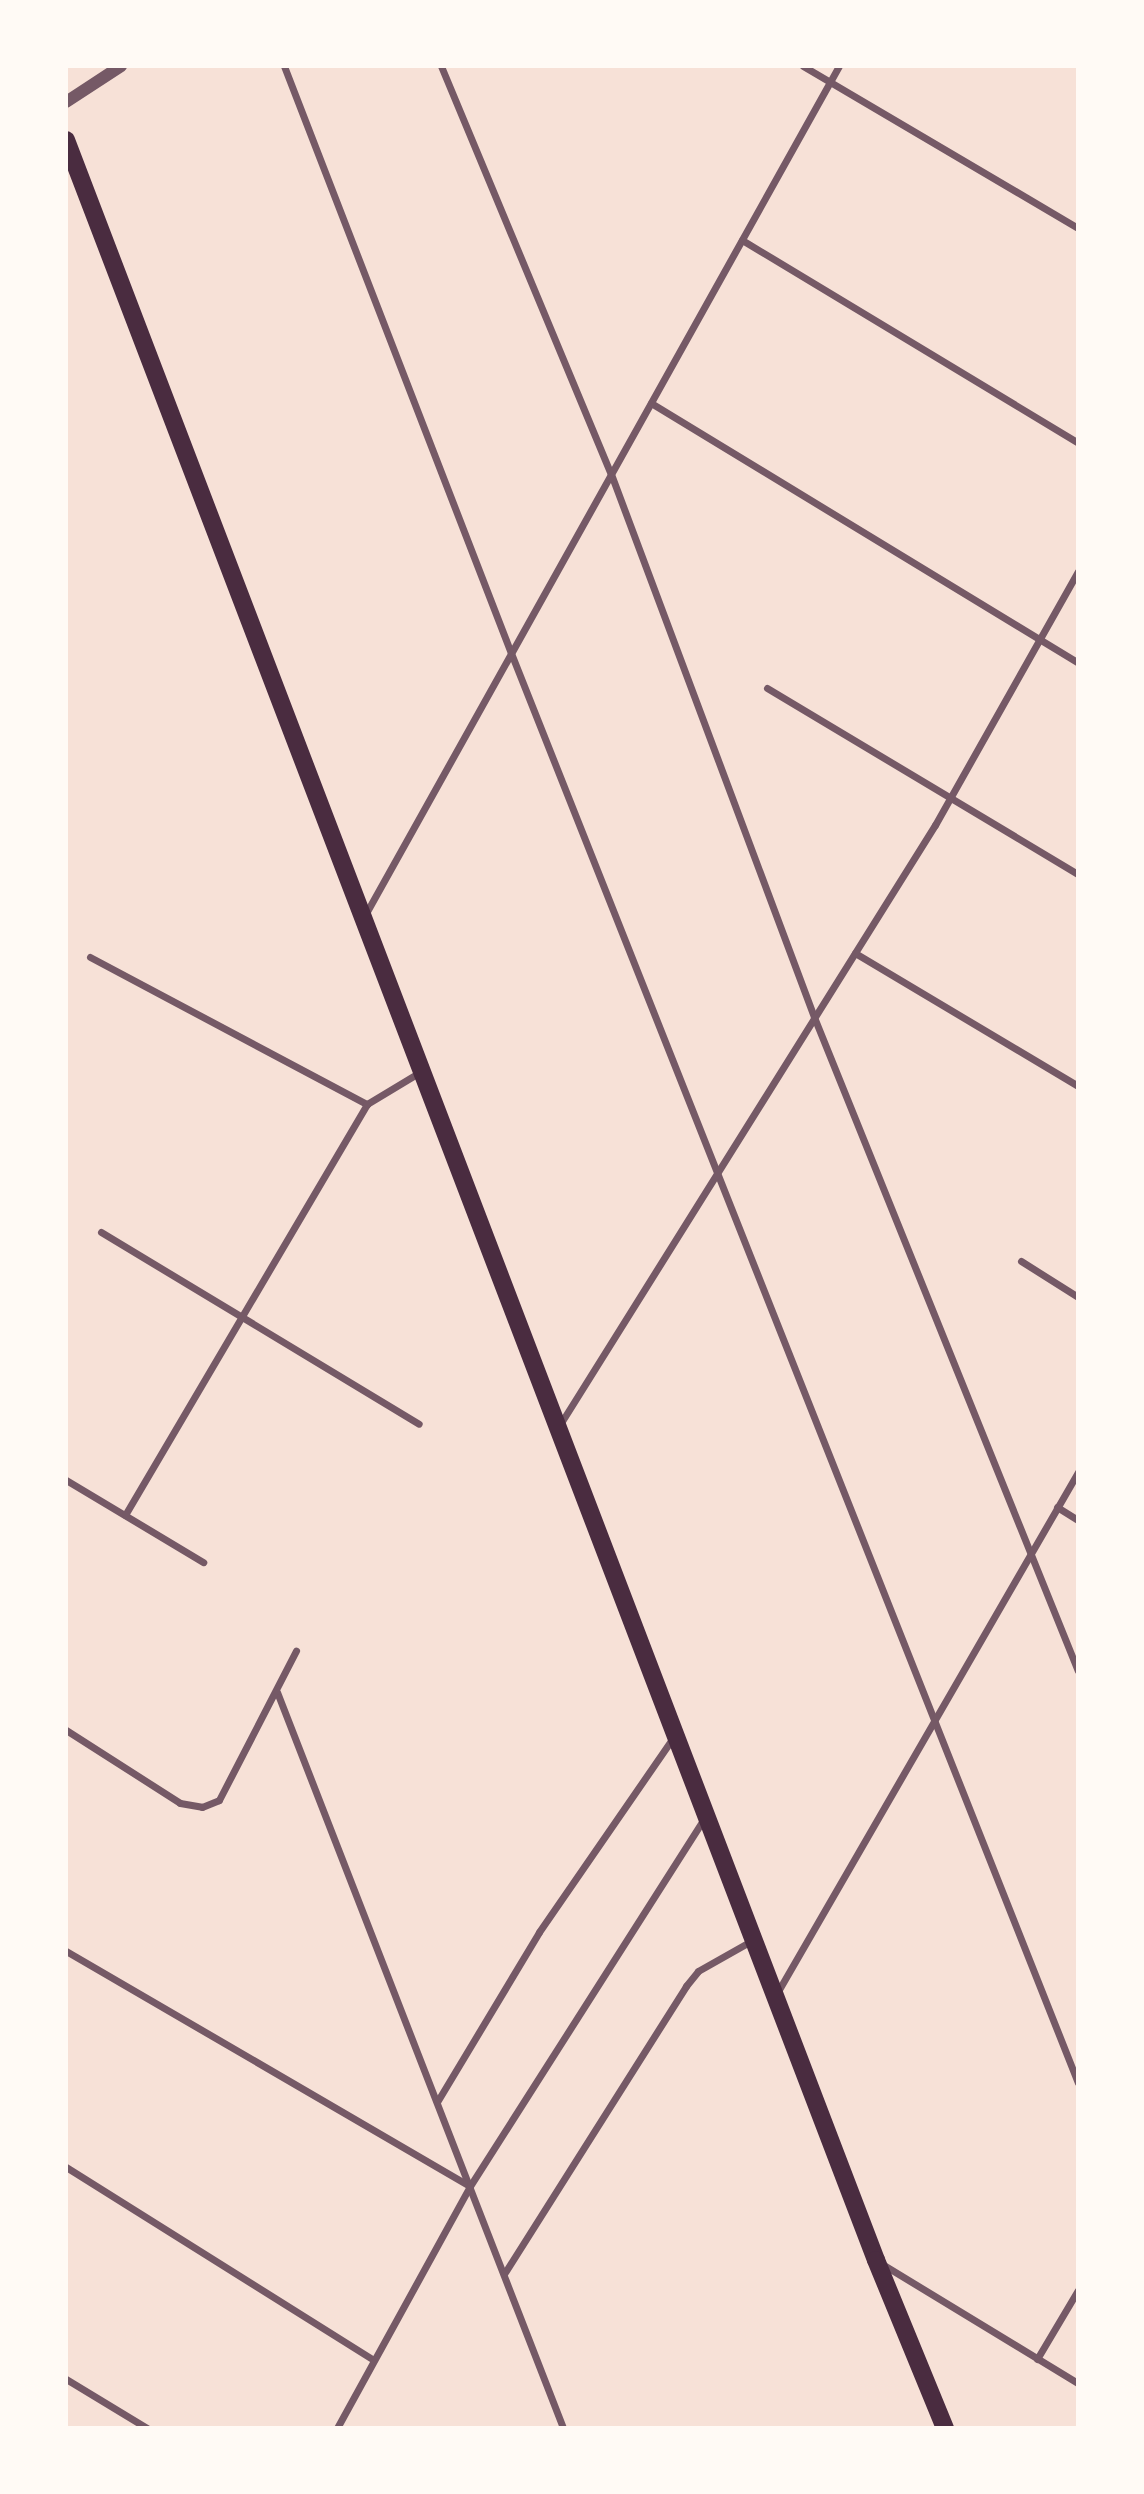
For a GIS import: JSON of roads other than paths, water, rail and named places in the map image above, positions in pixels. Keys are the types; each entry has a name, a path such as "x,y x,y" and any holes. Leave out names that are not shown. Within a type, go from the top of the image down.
{"main road":[{"path":"66,140 70,167 365,915 753,1940 876,2260 945,2427"}],"street":[{"path":"66,102 121,66"},
{"path":"284,66 511,653 935,1718 1077,2083"},
{"path":"441,66 611,474 814,1017 1032,1550 1077,1671"},
{"path":"803,66 1077,228"},
{"path":"365,915 839,66"},
{"path":"742,240 1077,443"},
{"path":"651,403 1077,663"},
{"path":"558,1427 950,797 1077,572"},
{"path":"767,688 1077,874"},
{"path":"855,953 1077,1086"},
{"path":"90,957 367,1104"},
{"path":"125,1515 367,1104 423,1070"},
{"path":"101,1232 419,1424"},
{"path":"1021,1261 1077,1297"},
{"path":"775,1996 1077,1472"},
{"path":"66,1480 203,1562"},
{"path":"1057,1507 1077,1520"},
{"path":"66,1730 180,1803 202,1807 219,1800 296,1651"},
{"path":"277,1692 563,2427"},
{"path":"437,2102 538,1932 676,1735"},
{"path":"337,2427 470,2186 706,1816"},
{"path":"504,2274 686,1986 698,1971 753,1940"},
{"path":"66,1951 470,2186"},
{"path":"66,2167 374,2360"},
{"path":"876,2260 1077,2383"},
{"path":"1037,2359 1077,2290"},
{"path":"66,2379 147,2427"}]}
